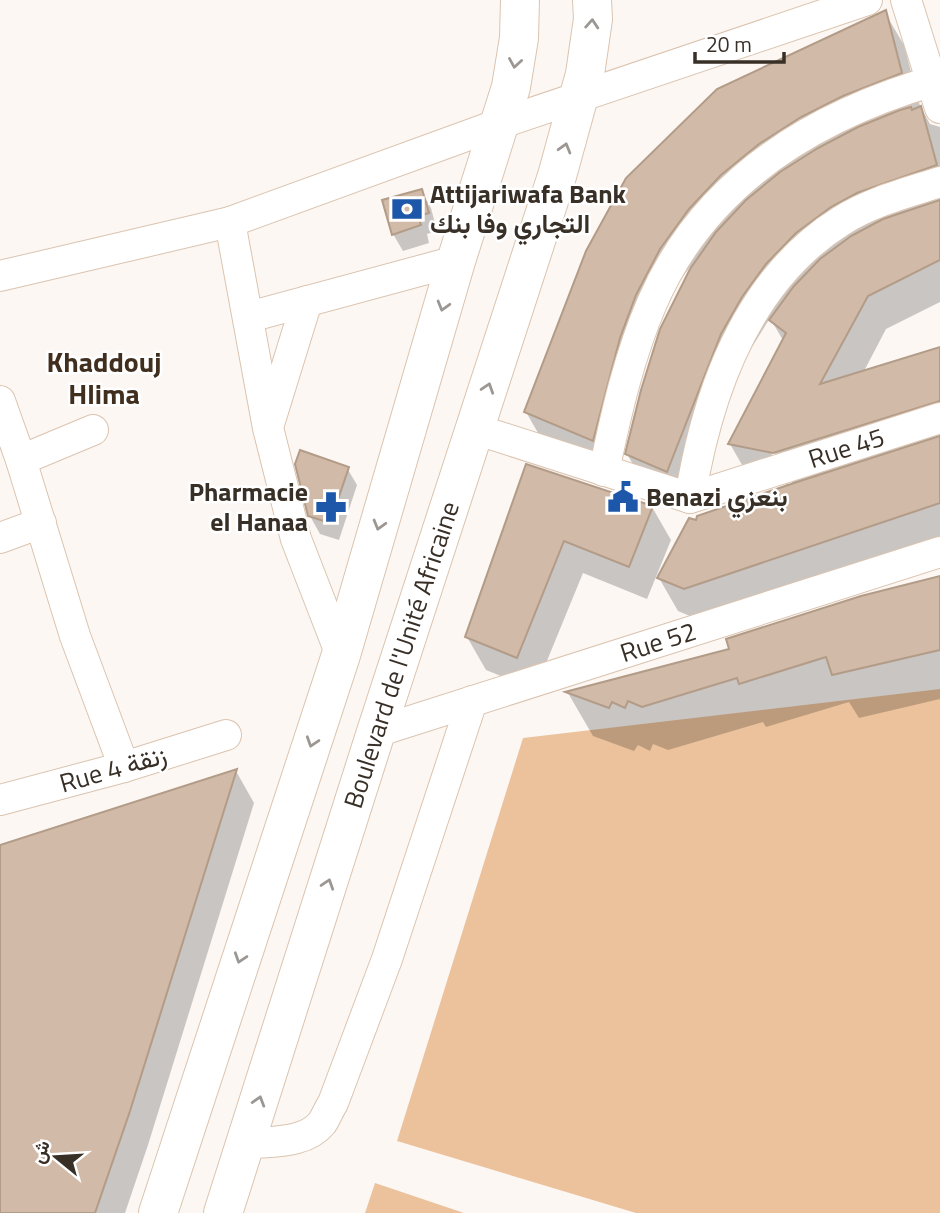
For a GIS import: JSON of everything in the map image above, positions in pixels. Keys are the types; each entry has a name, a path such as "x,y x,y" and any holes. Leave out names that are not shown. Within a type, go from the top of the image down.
{"main road":[{"path":"158,1213 341,654 499,124 515,65 520,0"},
{"name":"Boulevard de l'Unité Africaine","path":"223,1213 557,176 580,97 591,37 592,0"}],"street":[{"path":"0,276 230,222 499,124 867,0"},
{"path":"604,471 615,417 641,330 666,274 696,230 738,184 782,148 832,120 937,89 906,0"},
{"path":"475,429 690,498 701,439 725,369 748,322 776,280 807,247 842,221 883,201 940,182"},
{"path":"230,222 268,428 296,539 341,654"},
{"path":"248,317 456,261"},
{"path":"268,428 307,301"},
{"path":"0,401 75,636 124,767"},
{"name":"Rue 45","path":"690,498 940,418"},
{"path":"21,460 93,430"},
{"path":"0,538 41,523"},
{"name":"Rue 52","path":"376,732 940,552"},
{"path":"246,1144 294,1139 308,1134 321,1124 333,1102 387,959 472,701"},
{"name":"Rue 4 زنقة","path":"0,800 124,767 226,735"}],"shaded area":[{"path":"940,689 940,1213 636,1213 397,1141 523,738"},
{"path":"375,1183 464,1213 365,1213"}],"building":[{"path":"886,10 902,73 843,96 801,117 759,144 721,175 689,209 660,249 636,295 620,338 593,441 524,412 586,251 626,178 717,89"},
{"path":"921,106 937,165 857,193 831,207 796,233 766,264 742,297 721,334 667,472 625,454 660,329 690,269 716,232 746,200 780,172 818,148 858,127 900,110 911,107 912,110"},
{"path":"422,189 429,213 418,216 421,225 392,235 382,200"},
{"path":"940,200 940,260 868,296 820,384 940,347 940,401 773,453 728,444 786,333 769,320 794,286 820,259 851,236 883,219"},
{"path":"940,436 940,503 684,589 657,578 689,518 696,520 697,516"},
{"path":"300,450 349,467 330,523 308,516 295,464"},
{"path":"526,464 653,506 629,567 564,541 517,658 465,637"},
{"path":"940,576 940,650 832,675 826,657 739,684 737,678 642,707 628,701 625,708 612,702 609,708 565,692 729,649 726,639 861,596"},
{"path":"237,769 130,1111 95,1213 0,1213 0,845"}],"place":[{"name":"Attijariwafa Bank التجاري وفا بنك","path":"407,209"},
{"name":"Benazi بنعزي","path":"623,497"},
{"name":"Pharmacie el Hanaa","path":"331,507"}],"district":[{"name":"Khaddouj Hlima","path":"104,378"}]}
